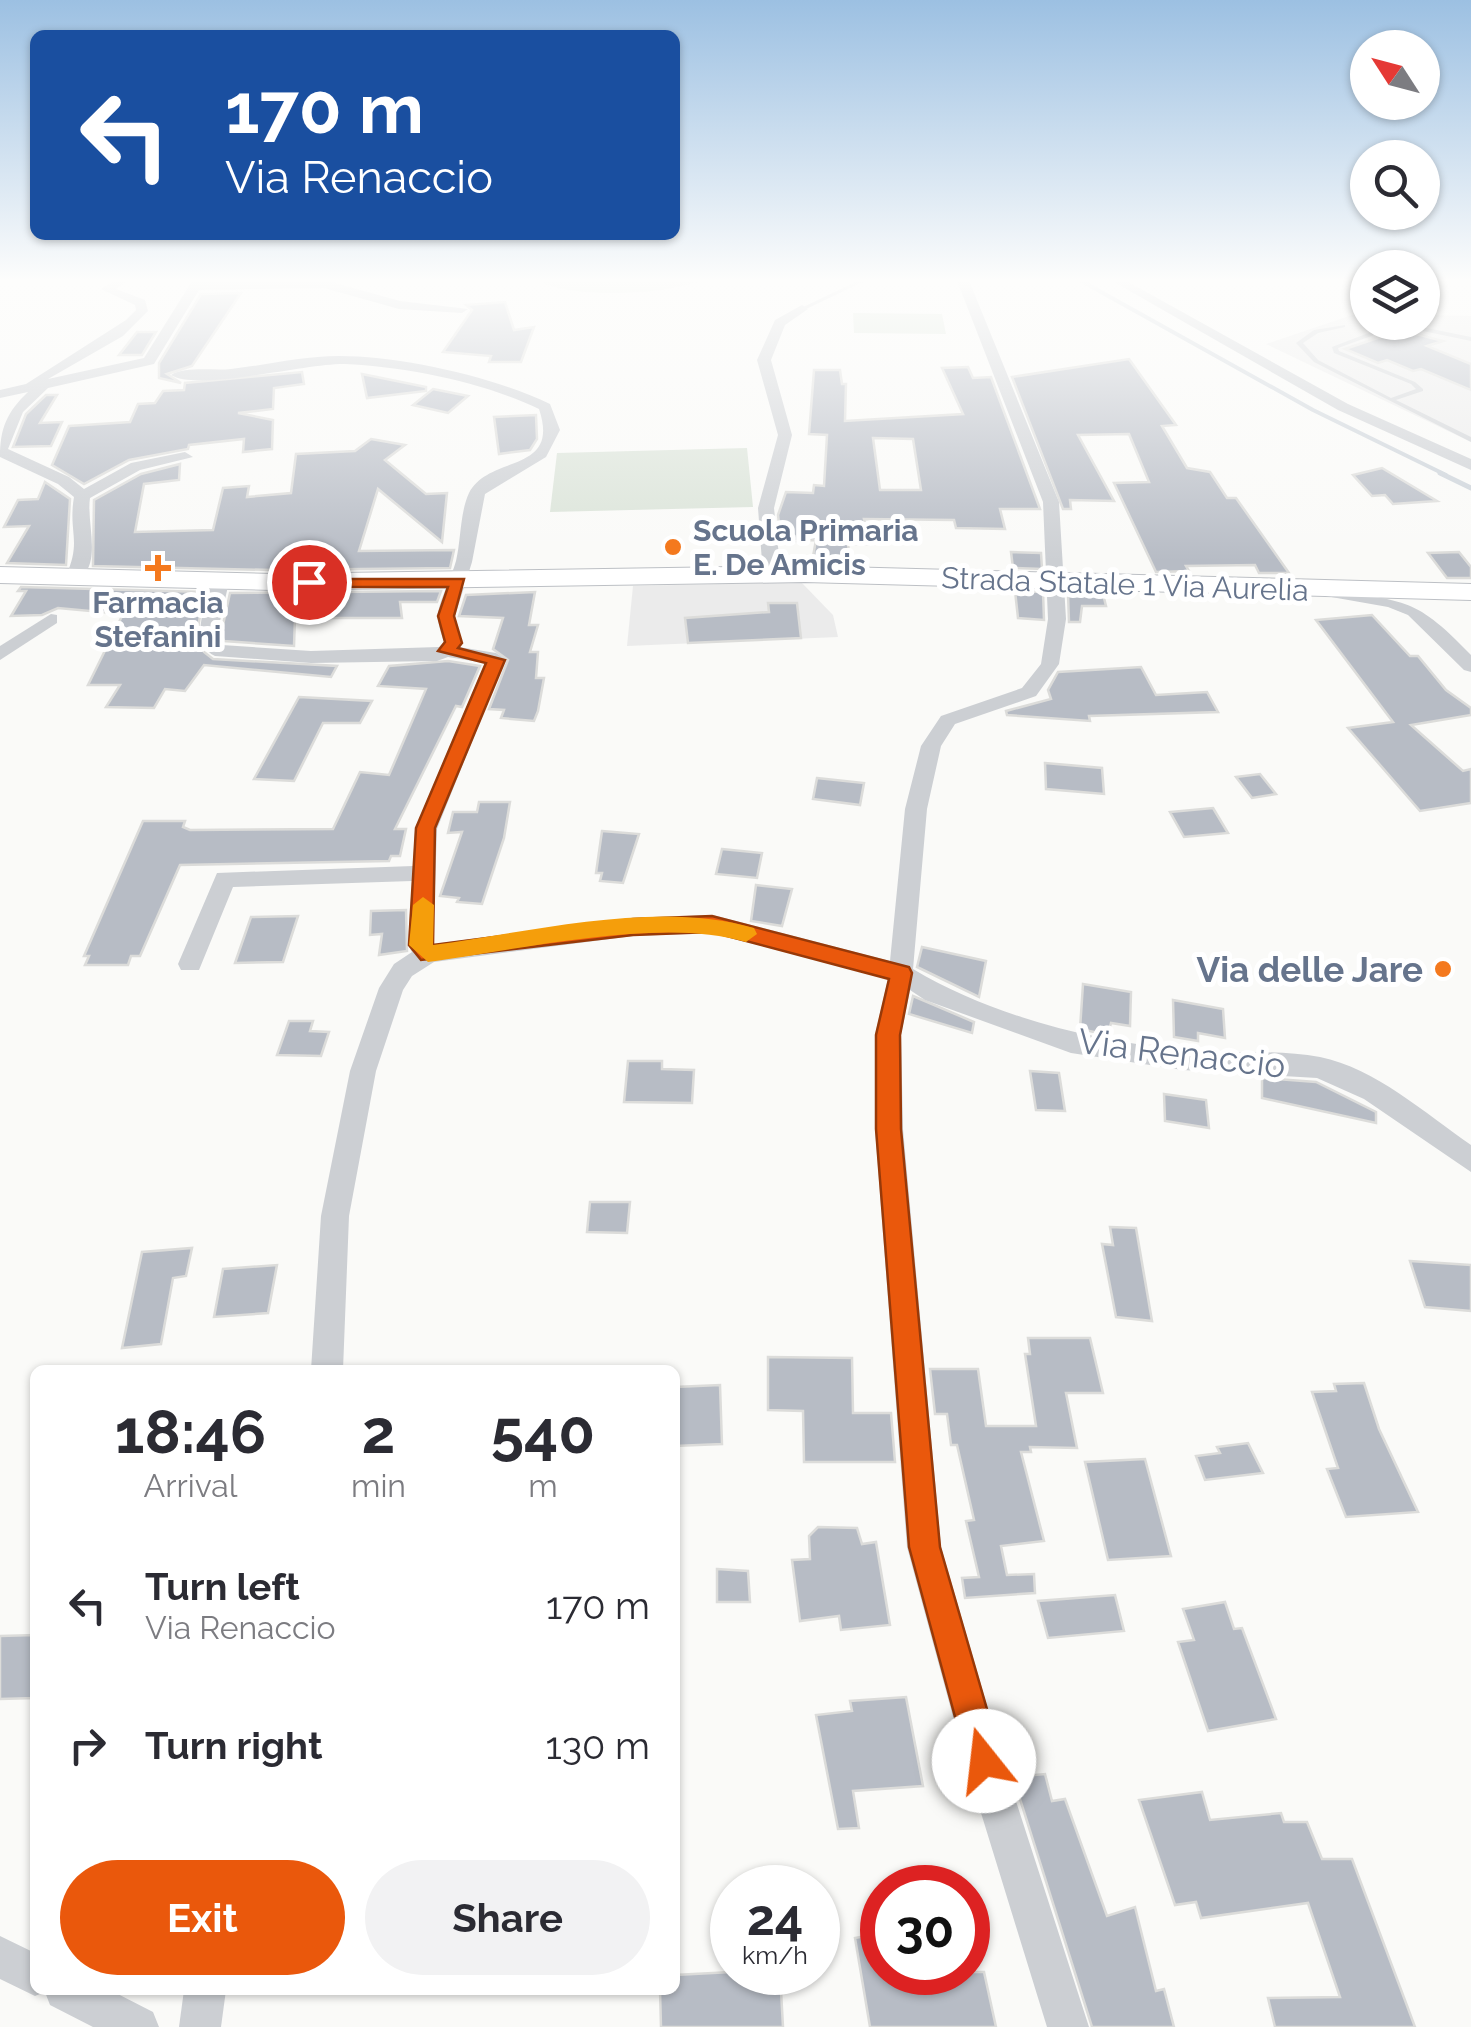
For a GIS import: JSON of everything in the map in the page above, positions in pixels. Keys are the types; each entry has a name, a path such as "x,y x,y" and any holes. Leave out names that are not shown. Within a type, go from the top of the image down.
{"main road":[{"name":"Strada Statale 1 Via Aurelia","path":"0,575 220,582 458,582 772,575 1471,592"}],"street":[{"path":"50,373 17,410 0,450 15,462 66,480 82,496"},
{"path":"0,394 86,373"},
{"path":"178,375 204,378 245,373"},
{"path":"220,582 209,617 208,634 215,650 312,657 437,655 446,651 453,643 446,616 458,582 477,493 484,485 540,458 554,430 545,406 512,393 407,373"},
{"path":"768,373 786,436 766,508 772,575"},
{"path":"1000,373 1051,502 1057,619 1050,664 1028,692 948,720 931,746 916,809 901,973 888,1035 889,1129 924,1547 984,1761 1068,2027"},
{"path":"1280,373 1343,408 1471,465"},
{"path":"82,496 136,466 185,458"},
{"path":"75,576 86,551 78,520 82,496"},
{"path":"1326,591 1353,600 1390,602 1421,614 1471,666"},
{"path":"0,654 51,619"},
{"path":"328,1365 334,1216 363,1070 391,988 403,970 428,954 420,945 426,828 442,779 497,666 496,660 477,654 446,651"},
{"path":"190,964 225,879 426,873"},
{"name":"Via Renaccio","path":"428,954 633,927 712,924 796,950 901,973 934,994 1071,1042 1132,1054 1333,1072 1373,1091 1471,1160"},
{"path":"0,1957 30,1972"},
{"path":"75,1995 138,2027"},
{"path":"200,2027 204,1995"}],"lane":[{"path":"1342,373 1471,440"},
{"path":"1382,373 1421,390 1390,400"}],"shaded area":[{"path":"1326,373 1471,373 1471,442"},
{"path":"747,448 753,507 550,512 557,453"},
{"path":"801,582 833,615 838,637 627,646 633,586"}],"building":[{"path":"159,373 171,373 167,374 181,383 159,378"},
{"path":"302,373 304,384 274,388 273,409 238,413 273,420 272,449 243,452 244,439 189,445 188,449 129,460 84,484 52,465 69,426 130,422 138,404 155,403 163,391 184,390 185,383"},
{"path":"814,373 840,373 842,384 846,384 845,421 963,414 944,373 991,377 1040,509 1000,509 1005,529 956,528 954,520 864,519 871,544 848,544 850,560 838,563 812,562 816,540 781,542 778,515 786,492 813,493 814,485 824,486 827,435 809,434","holes":["873,438 913,439 921,490 880,490"]},
{"path":"1041,373 1139,373 1176,425 1162,426 1187,468 1210,472 1227,498 1236,498 1289,573 1259,573 1255,565 1186,566 1189,571 1156,572 1114,483 1149,482 1129,434 1078,435 1114,501 1070,500 1071,509 1063,509 1012,377"},
{"path":"1430,373 1471,373 1471,390"},
{"path":"362,374 426,387 426,391 367,398"},
{"path":"433,389 468,396 448,413 413,405"},
{"path":"46,395 57,395 40,423 62,422 51,446 13,447 26,414"},
{"path":"536,415 537,439 530,450 499,454 494,417"},
{"path":"371,439 405,445 385,460 426,494 447,493 442,542 378,489 359,551 454,550 450,568 93,566 94,500 141,474 180,464 179,480 144,484 135,532 213,530 223,488 249,486 247,497 291,493 296,454 355,451"},
{"path":"1382,468 1437,501 1393,504 1385,495 1372,496 1353,475"},
{"path":"45,482 70,499 66,565 7,563 29,526 4,527 18,500 38,499"},
{"path":"1011,552 1041,553 1042,569 1013,568"},
{"path":"1459,552 1471,567 1471,578 1447,578 1428,553"},
{"path":"21,587 204,592 197,634 204,652 213,659 337,666 331,677 204,665 185,691 165,689 154,708 106,707 120,685 88,685 123,614 58,608 42,615 11,616 26,591 18,591"},
{"path":"441,591 437,602 400,602 402,618 295,618 294,646 224,641 221,634 230,593"},
{"path":"1015,591 1043,592 1044,620 1018,618"},
{"path":"535,592 529,625 538,625 530,652 538,652 536,678 544,678 538,711 534,721 501,718 504,710 489,709 508,660 493,649 503,618 459,616 466,595"},
{"path":"1068,593 1103,594 1106,606 1082,606 1080,622 1069,622"},
{"path":"768,603 797,603 801,638 688,643 685,618 769,612"},
{"path":"1372,615 1410,656 1418,656 1446,690 1471,708 1471,715 1411,725 1463,771 1471,769 1471,803 1420,811 1348,728 1393,722 1316,620"},
{"path":"448,661 480,666 395,829 406,829 400,856 391,856 389,861 180,865 140,956 131,956 128,965 85,965 89,956 84,956 143,821 185,821 183,827 190,830 333,829 360,772 389,775 426,689 378,686 389,666"},
{"path":"1141,667 1156,695 1207,692 1218,712 1089,716 1090,721 1007,715 1006,711 1051,699 1048,690 1058,672"},
{"path":"299,697 372,701 360,723 323,723 294,781 254,779"},
{"path":"1045,763 1102,768 1104,794 1046,789"},
{"path":"1260,774 1276,794 1252,798 1236,777"},
{"path":"817,778 864,783 860,805 813,799"},
{"path":"479,802 510,802 504,838 482,904 457,902 459,898 440,896 462,832 448,833 453,812 477,812"},
{"path":"1213,808 1228,833 1184,837 1170,812"},
{"path":"602,831 639,834 623,883 600,881 602,873 596,873"},
{"path":"722,849 762,853 757,878 716,874"},
{"path":"756,885 792,889 782,926 751,921"},
{"path":"406,910 407,951 379,955 382,934 370,935 371,911"},
{"path":"298,916 283,962 235,963 251,917"},
{"path":"922,947 986,961 979,997 917,967"},
{"path":"1083,984 1131,992 1130,1026 1111,1023 1108,1035 1080,1029"},
{"path":"913,996 974,1022 972,1033 909,1014"},
{"path":"1173,1000 1223,1009 1225,1038 1198,1033 1198,1041 1174,1037"},
{"path":"289,1021 313,1021 310,1031 329,1032 321,1056 277,1055"},
{"path":"628,1061 662,1061 662,1069 694,1070 692,1103 624,1102"},
{"path":"1030,1071 1059,1073 1065,1111 1036,1110"},
{"path":"1262,1078 1316,1082 1376,1112 1376,1123 1262,1098"},
{"path":"1164,1094 1206,1100 1209,1128 1165,1121"},
{"path":"590,1202 630,1202 627,1233 587,1232"},
{"path":"1110,1227 1136,1228 1152,1321 1116,1317 1102,1244 1113,1245"},
{"path":"192,1248 186,1276 173,1278 161,1344 122,1348 142,1252"},
{"path":"1410,1261 1471,1265 1471,1311 1425,1307"},
{"path":"277,1265 268,1313 214,1317 223,1269"},
{"path":"1028,1338 1090,1338 1103,1393 1066,1393 1077,1448 1030,1447 1031,1452 1021,1452 1044,1541 1001,1546 1007,1575 1034,1574 1035,1593 965,1598 962,1578 979,1577 966,1521 974,1520 957,1445 951,1445 947,1414 935,1414 930,1369 978,1369 986,1426 1036,1426 1025,1354 1030,1354"},
{"path":"768,1357 852,1358 853,1413 891,1413 895,1462 804,1462 803,1411 768,1410"},
{"path":"1364,1383 1379,1429 1418,1512 1346,1517 1327,1469 1338,1468 1312,1392 1336,1391 1334,1384"},
{"path":"720,1385 722,1444 680,1446 680,1387"},
{"path":"1248,1443 1263,1473 1205,1480 1196,1456 1220,1453 1217,1447"},
{"path":"1145,1459 1171,1556 1108,1560 1085,1462"},
{"path":"818,1527 857,1528 862,1544 876,1542 890,1625 841,1630 839,1616 800,1621 792,1560 810,1559 809,1536"},
{"path":"717,1569 748,1571 750,1602 717,1602"},
{"path":"1115,1595 1124,1631 1048,1638 1038,1601"},
{"path":"1225,1602 1234,1629 1242,1628 1276,1719 1208,1731 1178,1642 1194,1640 1183,1609"},
{"path":"30,1635 30,1698 0,1699 0,1636"},
{"path":"906,1697 923,1786 853,1791 859,1828 838,1829 816,1715 852,1711 850,1701"},
{"path":"1045,1774 1052,1801 1065,1799 1107,1916 1135,1907 1156,1991 1164,1989 1174,2027 1092,2027 1013,1777"},
{"path":"1202,1792 1210,1820 1281,1813 1284,1822 1307,1822 1322,1859 1352,1859 1415,2027 1275,2027 1268,1998 1340,1997 1308,1903 1201,1918 1196,1902 1175,1905 1139,1800"},
{"path":"860,1937 860,1968 855,1938"},
{"path":"710,1973 710,1995 781,1995 783,2027 661,2027 660,1995 680,1995 680,1975"},
{"path":"865,1995 989,1995 996,2027 870,2027"}],"waterway":[{"path":"1246,373 1446,475"},
{"path":"1440,473 1471,488"}],"slow traffic":[{"path":"423,905 420,945 428,954 633,927 712,924 746,934"}],"place":[{"name":"Scuola Primaria E. De Amicis","path":"673,547"},
{"name":"Farmacia Stefanini","path":"158,568"},
{"name":"Via delle Jare","path":"1443,969"}],"route":[{"path":"309,582 458,582 446,616 453,643 446,651 496,660 497,666 442,779 426,828 420,945 428,954 633,927 712,924 796,950 901,973 888,1035 889,1129 924,1547 984,1761"}]}
